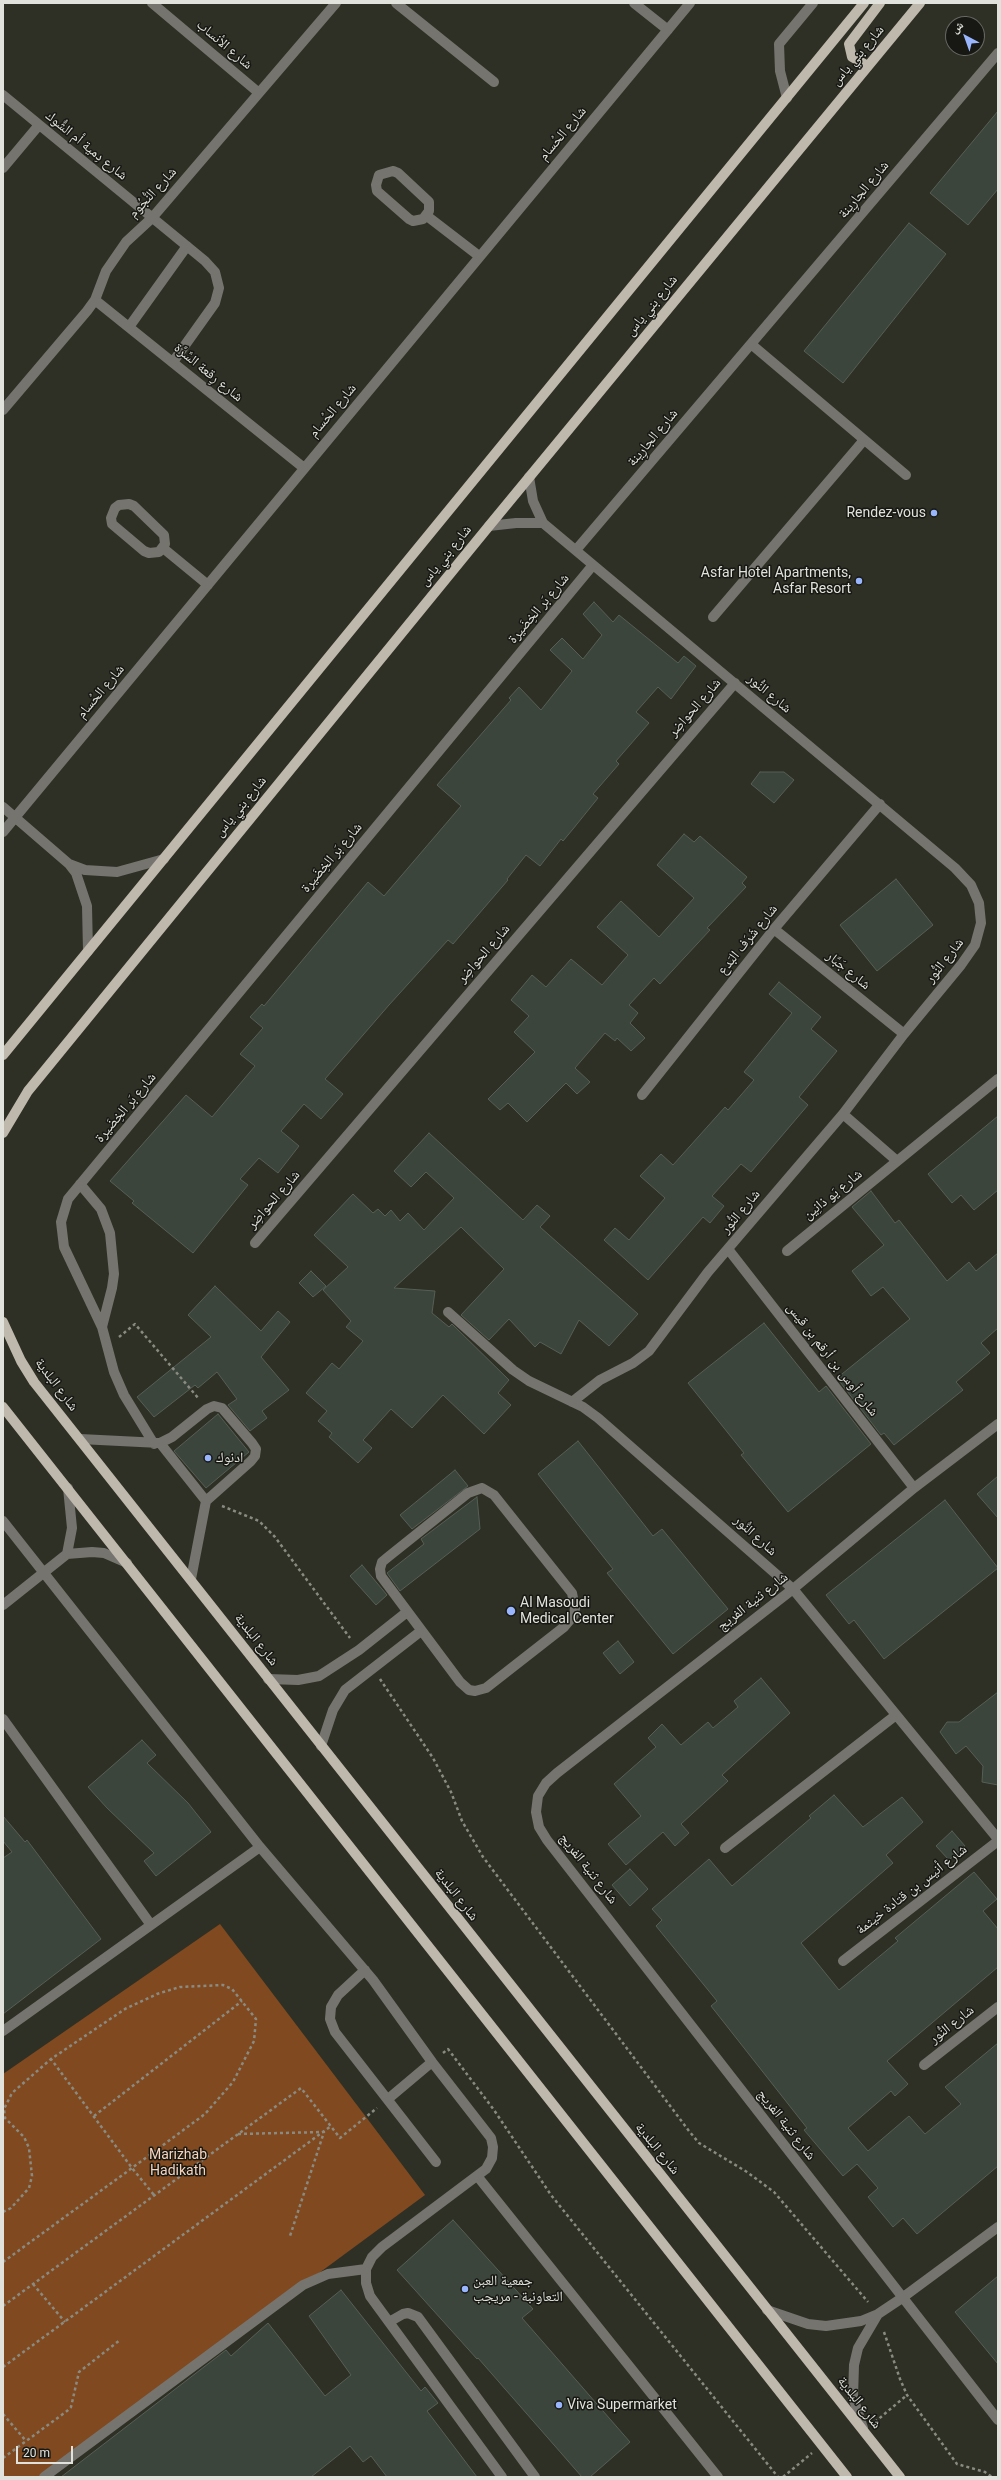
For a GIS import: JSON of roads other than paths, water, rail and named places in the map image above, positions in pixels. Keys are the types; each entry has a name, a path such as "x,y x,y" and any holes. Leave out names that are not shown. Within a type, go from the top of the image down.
{"main road":[{"name":"شارع بني ياس","path":"3,1055 864,3"},
{"path":"868,66 852,57 848,44 880,3"},
{"name":"شارع بني ياس","path":"3,1133 28,1091 529,477 920,3"},
{"name":"شارع البلدية","path":"3,1322 21,1361 80,1439 268,1679 900,2477"},
{"path":"3,1407 847,2477"}],"street":[{"name":"شارع الأنساب","path":"152,3 260,93"},
{"name":"شارع النُّجُوم","path":"3,410 79,322 95,300 106,271 126,242 152,218 336,3"},
{"path":"396,3 494,82"},
{"path":"634,3 668,30"},
{"name":"شارع الحُسام","path":"3,832 690,3"},
{"path":"787,98 780,71 779,44 813,3"},
{"name":"شارع الجارِينة","path":"576,550 998,53"},
{"name":"شارع دِمية أم الشُّوك","path":"3,95 205,261 215,272 218,280 218,295 215,303 173,362"},
{"path":"3,168 39,125"},
{"path":"388,170 398,173 426,198 430,207 427,216 423,219 413,221 380,196 376,185 379,175 388,170"},
{"path":"427,216 479,256"},
{"path":"129,327 187,246"},
{"name":"شارع رِقعة السِّرَّة","path":"95,300 304,468"},
{"path":"751,344 906,475"},
{"path":"713,617 864,440"},
{"name":"شارع النُّور","path":"529,477 533,501 544,523 955,868 971,885 979,903 981,923 976,946 904,1034 843,1114 728,1249 649,1351 633,1363 600,1380 572,1402"},
{"path":"124,504 134,506 164,535 162,548 154,554 149,554 116,528 111,518 115,508 124,504"},
{"path":"489,526 516,523 544,523"},
{"path":"162,548 208,584"},
{"name":"شارع بَر الخِضَيرة","path":"206,1501 157,1443 124,1395 114,1372 102,1327 64,1247 61,1234 63,1210 80,1184 593,565"},
{"name":"شارع الحواضِر","path":"255,1243 735,683"},
{"name":"شارع شَرَف البَدع","path":"642,1095 774,929 880,804"},
{"path":"3,807 70,864 85,870 117,872 164,858"},
{"path":"70,864 81,883 87,906 88,951"},
{"name":"شارع جَبَّار","path":"774,929 904,1034"},
{"name":"شارع يَو ذانِين","path":"787,1251 998,1079"},
{"path":"843,1114 897,1161"},
{"path":"80,1184 101,1209 110,1233 114,1274 102,1327"},
{"name":"شارع أوس بن أرقم بن قيس","path":"728,1249 914,1488"},
{"name":"شارع النُّور","path":"448,1312 513,1370 529,1381 593,1414 627,1440 793,1589 998,1840"},
{"path":"80,1439 157,1443 172,1438 207,1409 214,1406 222,1408 256,1449 255,1456 251,1461 206,1501 190,1579"},
{"name":"شارع ثنية الفريج","path":"998,1424 914,1488 793,1589 551,1778 538,1796 536,1812 539,1827 547,1840 998,2420"},
{"path":"67,1554 72,1528 68,1488"},
{"path":"482,1488 494,1496 572,1593 574,1600 574,1616 570,1622 481,1691 469,1690 464,1687 407,1612 381,1576 380,1569 382,1562 468,1493 474,1489 482,1488"},
{"path":"3,1521 45,1572 260,1847 365,1970 432,2062 491,2138 493,2148 492,2158 478,2177 382,2247 372,2257 366,2269 366,2283 370,2296 502,2477"},
{"path":"3,1606 67,1554 92,1552 104,1553 127,1564"},
{"path":"268,1679 298,1680 319,1676 359,1650 407,1612"},
{"path":"321,1746 338,1700 345,1690 421,1631"},
{"path":"725,1848 896,1715"},
{"path":"3,1719 151,1925"},
{"name":"شارع أنيس بن قتادة خيثمة","path":"842,1961 998,1840"},
{"path":"3,2031 260,1847"},
{"path":"365,1970 338,1995 331,2007 330,2019 336,2032 436,2162"},
{"name":"شارع النُّور","path":"924,2065 998,2007"},
{"path":"388,2099 432,2062"},
{"path":"478,2177 718,2477"},
{"path":"768,2310 808,2324 826,2326 861,2321 878,2314 902,2298 998,2227"},
{"path":"44,2477 303,2285 328,2274 366,2269"},
{"path":"389,2322 403,2314 408,2313 418,2317 535,2477"},
{"path":"864,2432 853,2397 854,2365 858,2348 878,2314"}],"place":[{"name":"Rendez-vous","path":"934,513"},
{"name":"Asfar Hotel Apartments, Asfar Resort","path":"859,581"},
{"name":"ادنوك","path":"208,1458"},
{"name":"Al Masoudi Medical Center","path":"511,1611"},
{"name":"جمعية العبن التعاونبة - مريجب","path":"465,2289"},
{"name":"Viva Supermarket","path":"559,2405"}],"park label":[{"name":"Marizhab Hadikath","path":"178,2164"}]}
